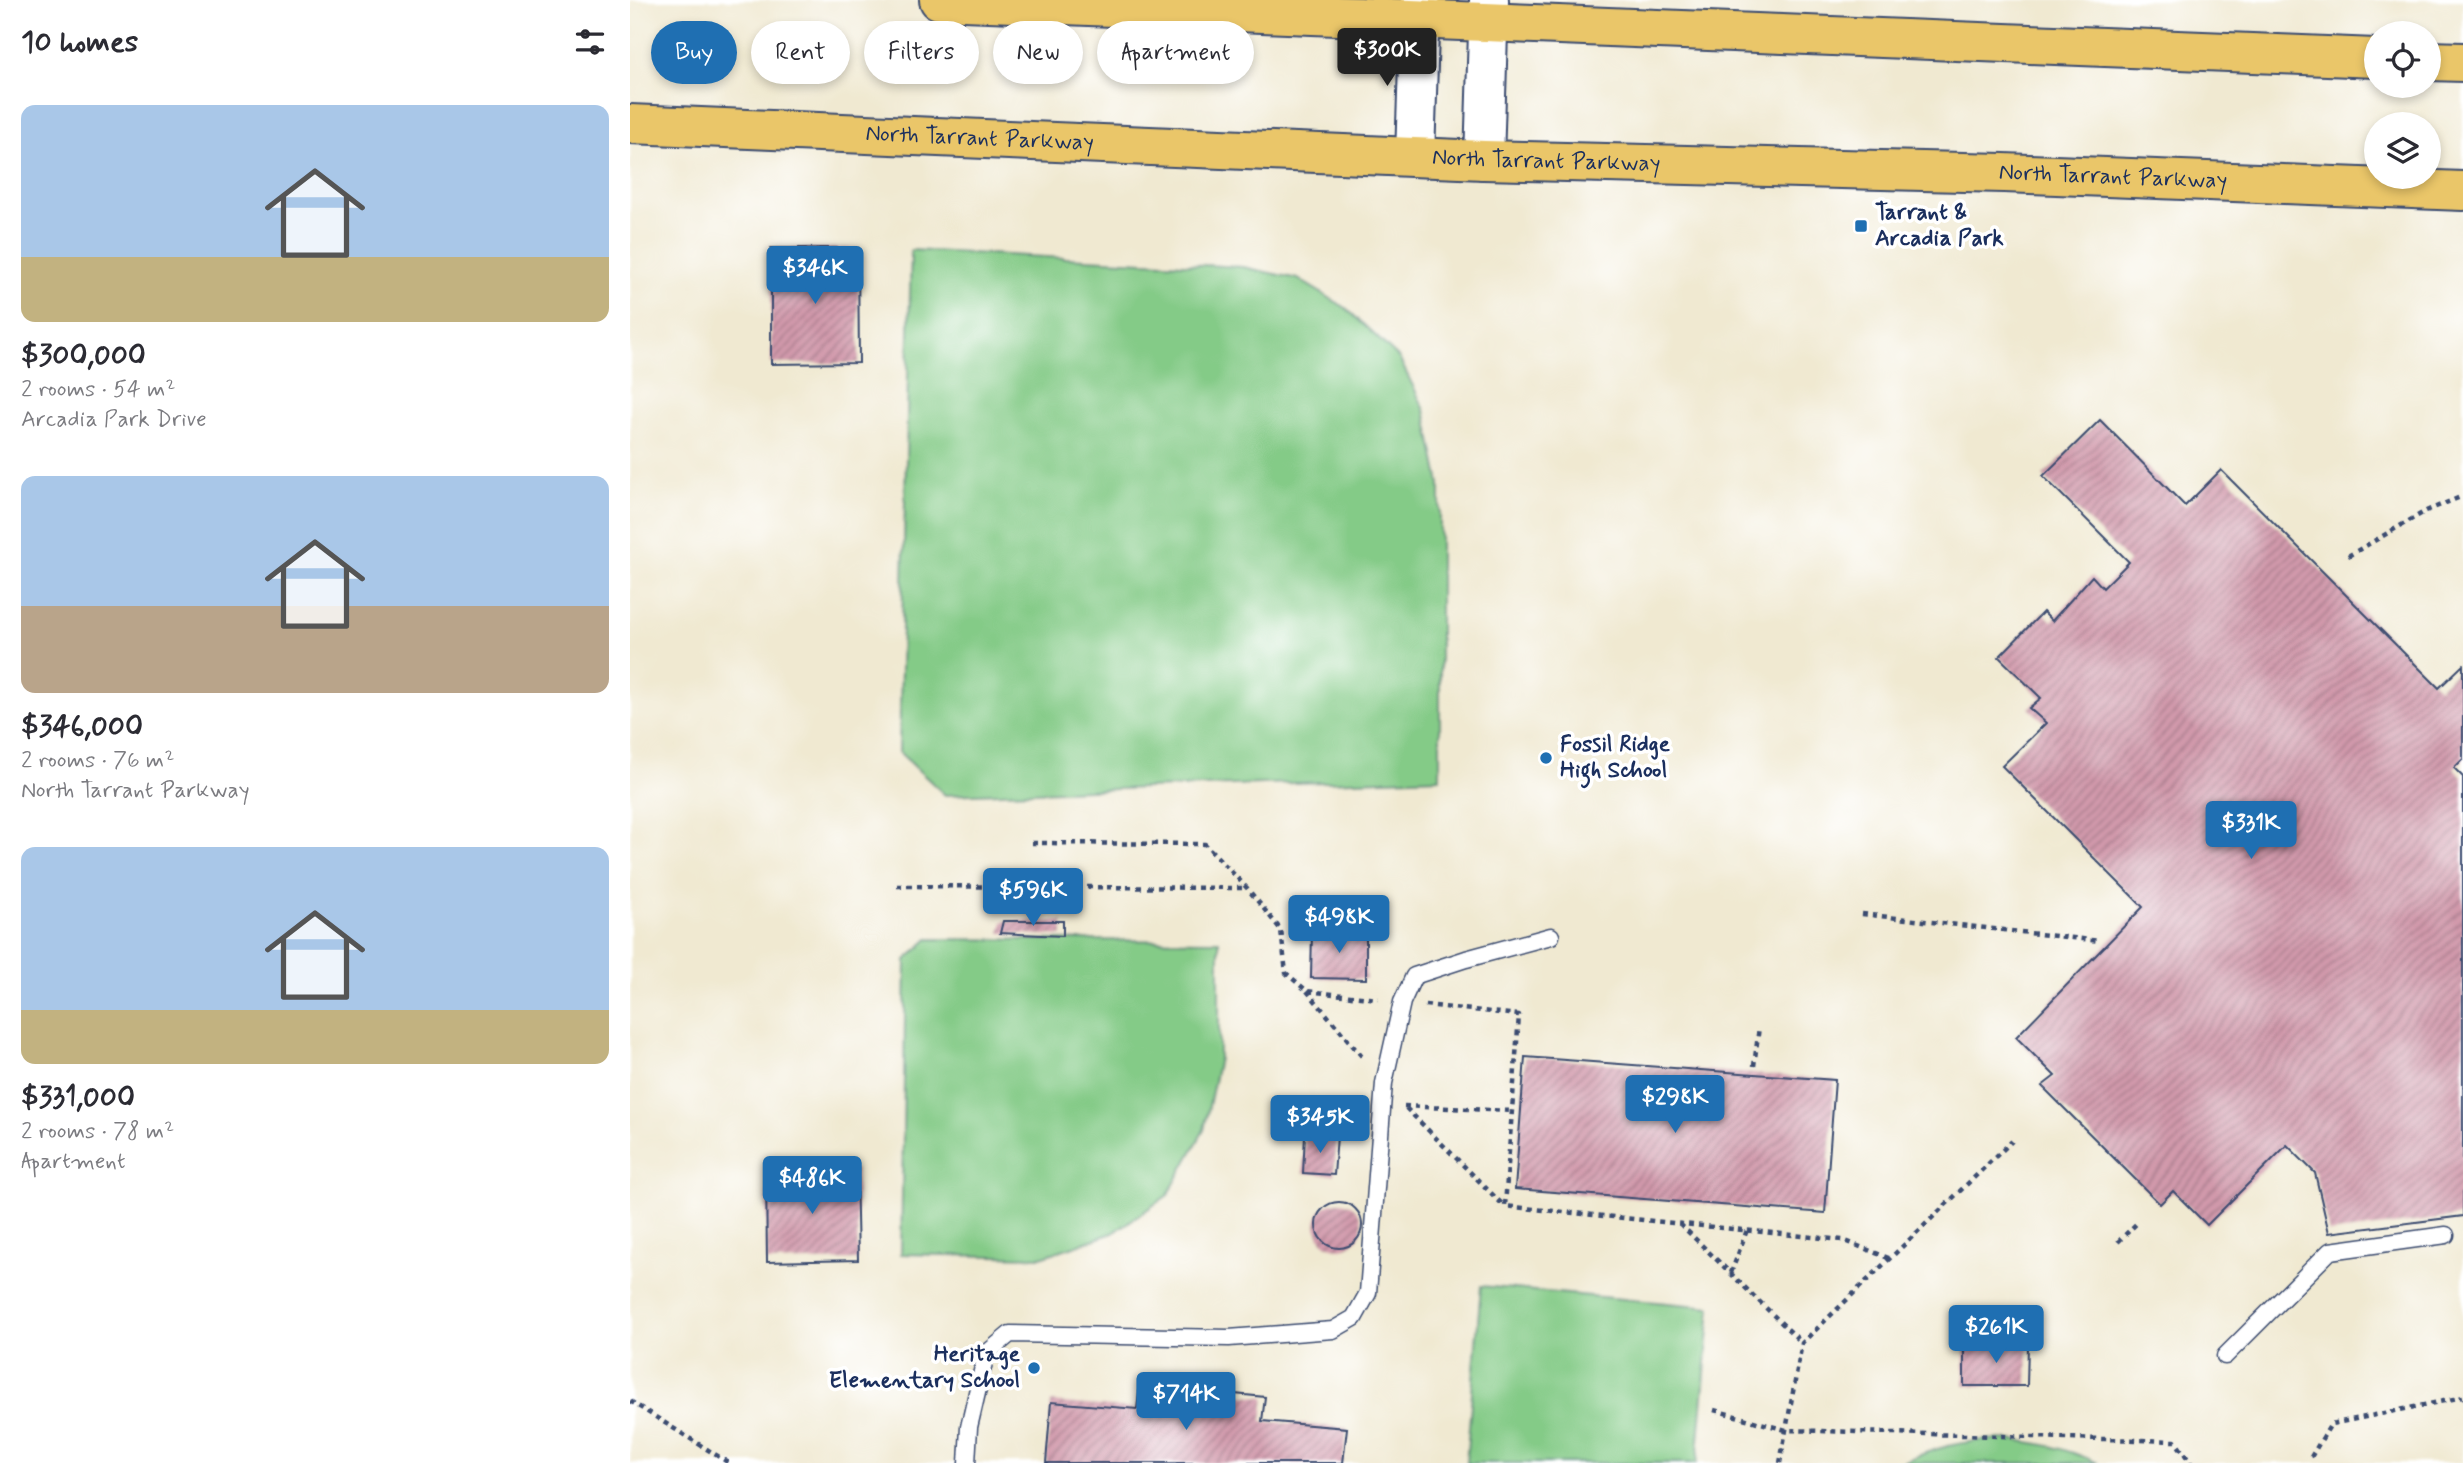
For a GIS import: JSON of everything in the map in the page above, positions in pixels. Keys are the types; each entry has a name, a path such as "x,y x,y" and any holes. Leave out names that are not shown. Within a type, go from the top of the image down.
{"main road":[{"path":"939,0 1489,12 2364,57"},
{"path":"2441,61 2463,62"},
{"name":"North Tarrant Parkway","path":"630,124 1484,160 2004,173 2463,191"}],"street":[{"path":"1415,157 1420,10"},
{"path":"1484,160 1489,12"}],"lane":[{"path":"967,1463 969,1427 986,1354 1010,1334 1229,1338 1333,1331 1354,1318 1368,1293 1384,1083 1402,1002 1414,976 1551,936"},
{"path":"2225,1356 2330,1251 2446,1235"}],"path":[{"path":"2348,556 2426,512 2463,496"},
{"path":"1032,843 1205,844 1247,888 1281,930 1286,973 1307,991 1519,1015 1505,1206 1843,1240 1891,1259"},
{"path":"897,886 1247,888"},
{"path":"1862,914 2100,941"},
{"path":"1755,1066 1759,1027"},
{"path":"1403,1106 1512,1111"},
{"path":"1780,1463 1802,1343 2012,1141"},
{"path":"2118,1242 2139,1221"},
{"path":"1680,1224 1802,1343"},
{"path":"1731,1273 1747,1230"},
{"path":"2311,1457 2331,1424 2463,1397"},
{"path":"630,1401 729,1463"},
{"path":"1714,1410 1786,1430 2175,1441 2191,1463"}],"green space":[{"path":"911,250 1243,267 1298,279 1346,308 1399,358 1425,410 1440,484 1440,778 945,795 899,752"},
{"path":"928,939 1219,941 1219,1058 1204,1130 1168,1195 1113,1233 1041,1257 901,1254 906,960"},
{"path":"1481,1286 1711,1307 1697,1463 1466,1463"},
{"path":"2000,1439 2050,1446 2098,1463 1901,1463 1949,1446"}],"building":[{"path":"771,248 858,248 859,363 771,364"},
{"path":"2100,420 2185,506 2221,470 2439,688 2463,665 2463,759 2454,768 2463,777 2463,1216 2329,1233 2315,1173 2287,1145 2207,1225 2173,1191 2160,1204 2042,1086 2055,1076 2016,1037 2143,907 2002,766 2046,723 2029,708 2041,698 1999,657 2043,612 2052,621 2092,576 2103,588 2129,562 2043,476"},
{"path":"1003,921 1063,921 1063,936 1000,933"},
{"path":"1312,932 1366,932 1366,979 1311,978"},
{"path":"1525,1057 1835,1080 1825,1213 1515,1189"},
{"path":"1305,1135 1337,1136 1334,1175 1303,1173"},
{"path":"856,1169 858,1260 767,1262 766,1171"},
{"path":"1339,1202 1355,1209 1362,1225 1355,1241 1339,1248 1323,1241 1316,1225 1323,1209"},
{"path":"1964,1343 2028,1344 2027,1386 1964,1386"},
{"path":"1140,1385 1265,1397 1262,1421 1347,1428 1343,1463 1046,1463 1051,1402 1137,1409"}],"place":[{"name":"Tarrant & Arcadia Park","path":"1861,226"},
{"name":"Fossil Ridge High School","path":"1546,758"},
{"name":"Heritage Elementary School","path":"1034,1368"}]}
